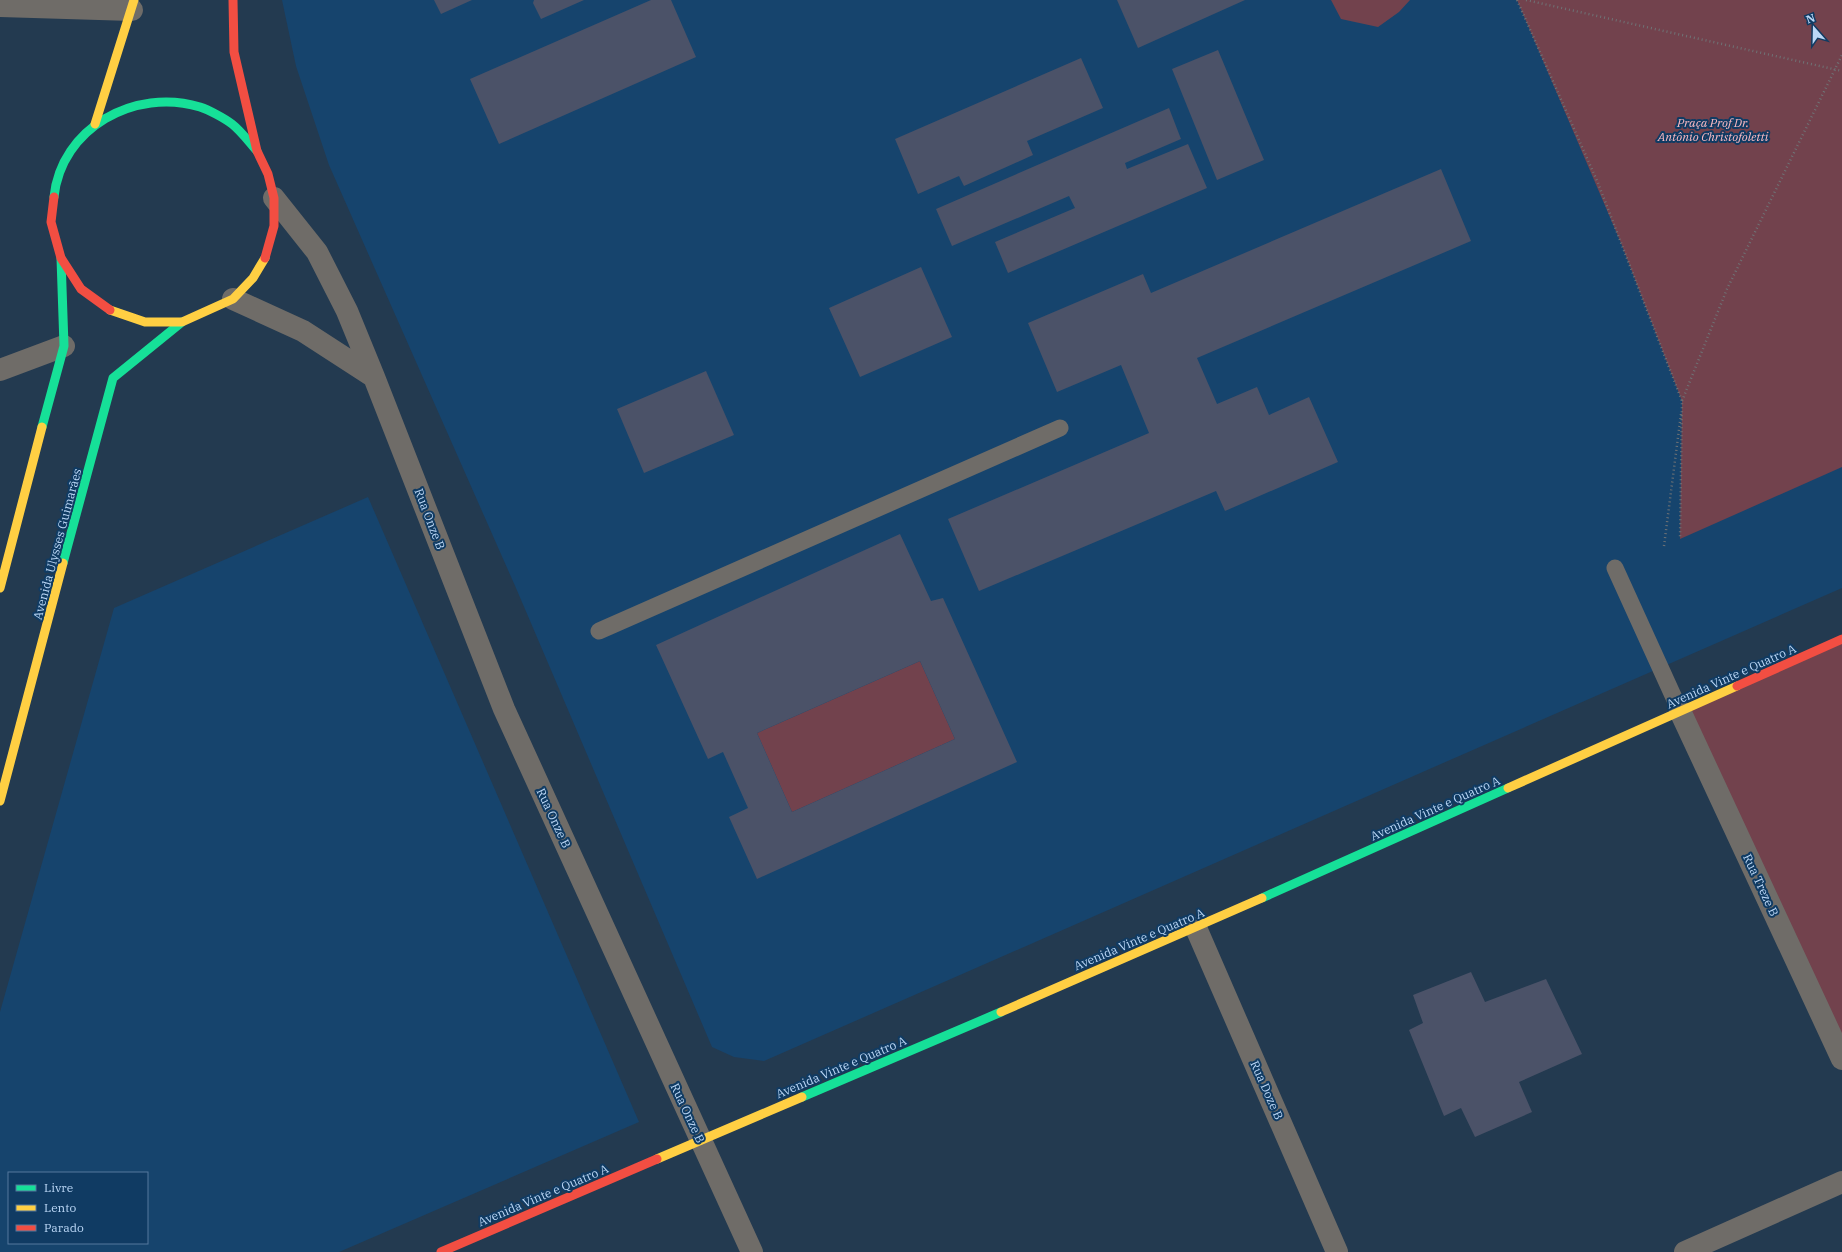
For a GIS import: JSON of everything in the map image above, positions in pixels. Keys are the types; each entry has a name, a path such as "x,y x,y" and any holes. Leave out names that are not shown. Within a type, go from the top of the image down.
{"main road":[{"name":"Avenida Ulysses Guimarães","path":"0,801 113,378 182,322 233,299 253,278 267,254 274,226 274,198 268,174 257,151 234,52 233,0"},
{"name":"Avenida Ulysses Guimarães","path":"94,124 133,5"},
{"name":"Avenida Ulysses Guimarães","path":"0,588 64,346 61,258 52,222 55,186 69,152 94,124 127,106 163,101 200,107 232,124 257,151"},
{"name":"Avenida Ulysses Guimarães","path":"61,258 81,289 111,311 146,322 182,322"},
{"name":"Avenida Vinte e Quatro A","path":"441,1252 1196,928 1842,639"}],"street":[{"path":"0,6 133,5"},
{"name":"Rua Onze B","path":"274,198 317,252 347,311 504,709 752,1252"},
{"path":"233,299 304,332 374,377"},
{"path":"0,370 64,346"},
{"name":"Rua Treze B","path":"1680,711 1842,1059"},
{"name":"Rua Doze B","path":"1196,928 1337,1252"},
{"path":"1685,1252 1842,1182"}],"lane":[{"path":"599,631 1060,428"},
{"path":"1615,568 1680,711"}],"path":[{"path":"1517,0 1598,183 1682,401 1680,539"},
{"path":"1526,0 1842,71"},
{"path":"1664,546 1682,401 1727,289 1842,55"}],"shaded area":[{"path":"282,0 1842,0 1842,588 764,1061 734,1057 712,1047 516,588 329,165 296,66"},
{"path":"368,497 639,1122 339,1252 0,1252 0,1012 114,608"}],"green space":[{"path":"1331,0 1410,0 1399,12 1378,27 1341,19"},
{"name":"Praça Prof Dr. Antônio Christofoletti","path":"1517,0 1842,0 1842,467 1680,539 1682,401 1621,243"},
{"path":"1842,639 1842,1059 1680,711"},
{"path":"920,661 955,739 792,812 757,733"}],"building":[{"path":"434,0 472,0 441,14"},
{"path":"534,0 584,0 541,19 533,3"},
{"path":"651,0 671,0 696,57 499,144 470,79"},
{"path":"1117,0 1245,0 1138,48"},
{"path":"1218,50 1264,160 1217,180 1172,69"},
{"path":"1081,58 1103,108 1027,141 1033,155 964,186 959,176 918,194 895,139"},
{"path":"1169,108 1181,139 1125,163 1127,169 1188,144 1207,188 1008,273 995,242 1075,208 1069,196 952,246 936,209"},
{"path":"1441,169 1471,241 1197,358 1217,404 1257,387 1269,415 1309,397 1338,462 1225,511 1216,491 979,591 948,519 1149,433 1121,365 1057,392 1028,323 1143,274 1151,293"},
{"path":"921,267 952,337 860,377 829,308"},
{"path":"706,371 734,435 644,473 617,409"},
{"path":"900,534 931,601 943,598 1017,762 757,879 729,817 748,808 723,752 708,759 656,645","holes":["920,661 955,739 792,812 757,733"]},
{"path":"1471,972 1485,1002 1546,979 1582,1054 1519,1082 1532,1112 1475,1137 1461,1108 1444,1116 1409,1030 1423,1023 1413,995"}],"traffic: fast":[{"path":"54,197 60,173 71,151 86,133 105,119 127,108 151,103 175,102 200,107 232,124 242,133 257,151"},
{"path":"42,427 64,346 61,258"},
{"path":"63,563 113,378 182,322"},
{"path":"1262,898 1508,788"},
{"path":"802,1097 1001,1012"}],"traffic: slow":[{"path":"95,124 134,0"},
{"path":"110,310 145,322 182,322 233,299 253,278 265,258"},
{"path":"0,588 42,427"},
{"path":"0,801 63,563"},
{"path":"1508,788 1737,686"},
{"path":"1001,1012 1262,898"},
{"path":"657,1159 802,1097"}],"traffic: jam":[{"path":"233,0 234,52 257,151 268,174 274,198 274,226 265,258"},
{"path":"54,197 51,222 61,258 81,289 110,310"},
{"path":"1737,686 1842,639"},
{"path":"441,1252 657,1159"}]}
